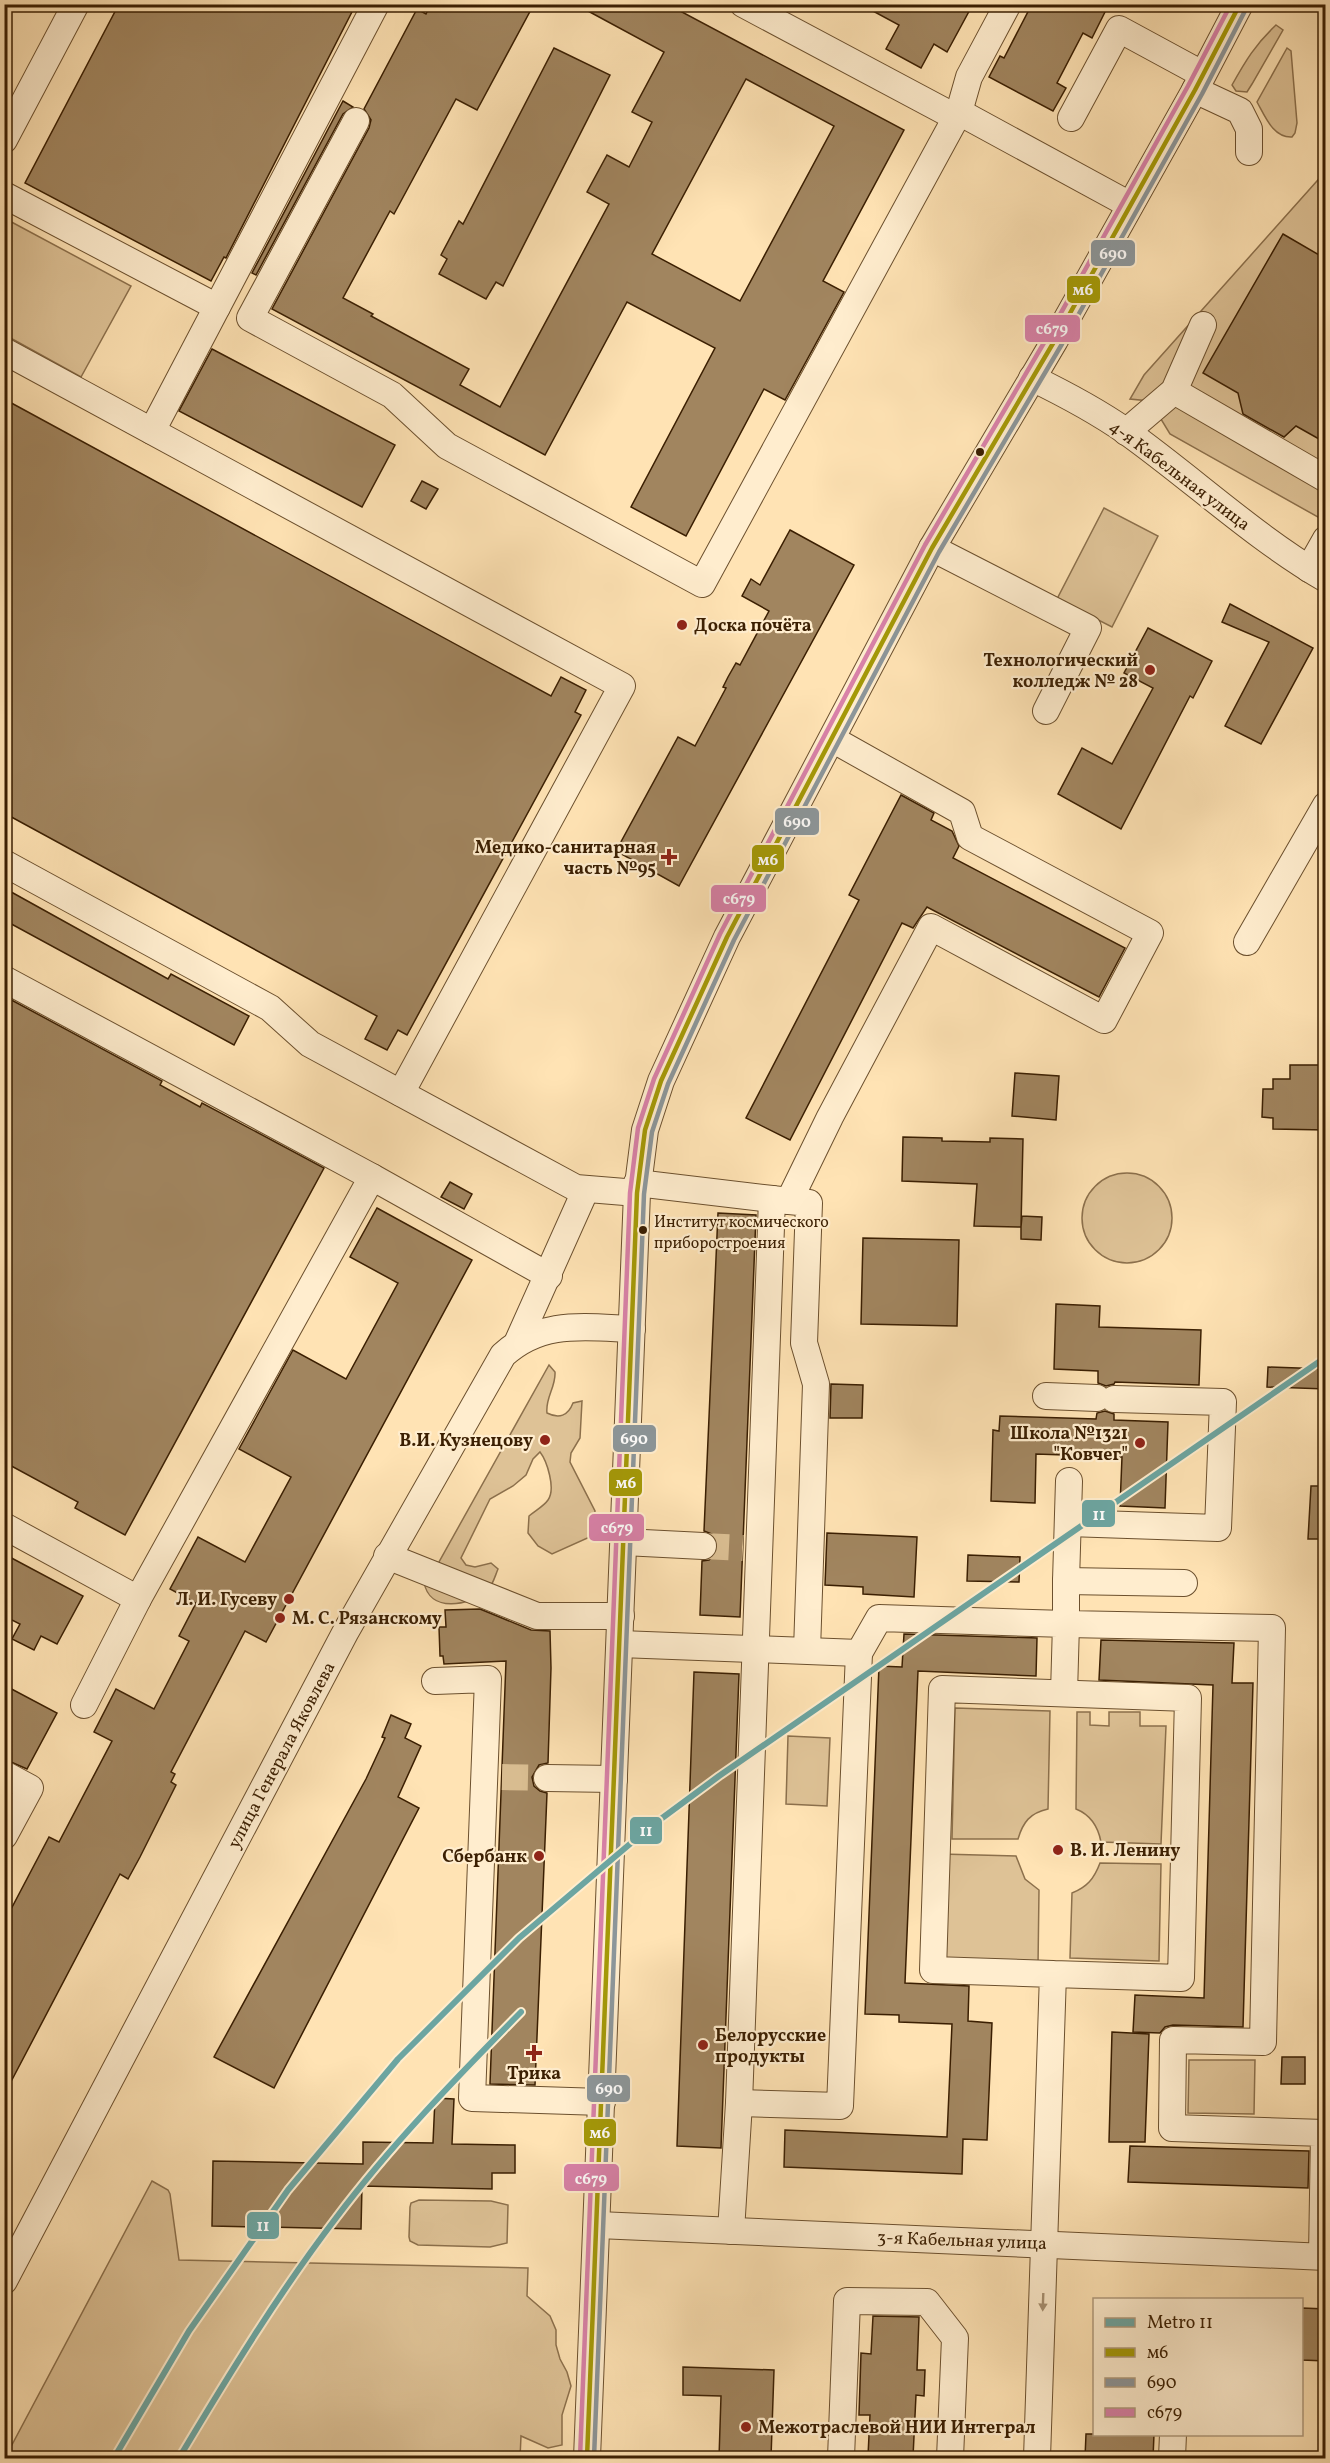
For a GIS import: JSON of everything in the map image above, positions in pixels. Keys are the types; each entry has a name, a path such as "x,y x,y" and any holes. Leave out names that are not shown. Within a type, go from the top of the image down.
{"street":[{"path":"4,140 76,4"},
{"path":"152,431 376,4"},
{"path":"743,4 1130,205"},
{"path":"356,121 250,318 392,394 447,446 702,584 958,115 969,77 1008,4"},
{"path":"587,2458 598,2225 637,1188 645,1130 662,1081 727,937 932,548 1130,205 1240,4"},
{"path":"1071,118 1119,29 1240,111 1250,129 1249,153"},
{"path":"4,195 217,307"},
{"path":"1126,432 1174,391 1203,325"},
{"path":"4,351 622,686 400,1093"},
{"name":"4-я Кабельная улица","path":"1032,378 1066,394 1126,432 1254,531 1317,574"},
{"path":"1174,391 1326,479"},
{"path":"1317,574 1326,539"},
{"path":"932,548 1088,628 1046,711"},
{"path":"731,2231 739,2103 755,1648 752,1548 780,1200 830,1117 931,927 1104,1020 1150,933 970,837 962,812 832,739"},
{"path":"1246,942 1326,805"},
{"path":"4,863 270,1008 310,1044 576,1188 637,1188 809,1203 804,1343 816,1384 807,1650"},
{"path":"4,978 372,1177 549,1276"},
{"path":"84,1705 138,1599 372,1177"},
{"path":"518,1341 586,1189"},
{"name":"улица Генерала Яковлева","path":"4,2281 387,1556 503,1355 518,1341 552,1329 590,1327 632,1329"},
{"path":"1046,1396 1223,1402 1218,1528 1068,1523"},
{"path":"1064,1693 1069,1482"},
{"path":"4,1526 138,1599"},
{"path":"624,1542 703,1546"},
{"path":"387,1556 537,1616 621,1617"},
{"path":"1066,1581 1184,1583"},
{"path":"739,2103 840,2106 859,1653 879,1618 1272,1628 1263,2042 1173,2040 1172,2128 1324,2133 1324,2257"},
{"path":"620,1644 859,1653"},
{"path":"435,1681 488,1679 494,1777 472,2098 602,2102"},
{"path":"942,1689 1188,1698 1181,1978 1053,1974 933,1970 942,1689"},
{"path":"4,1774 30,1788 4,1836"},
{"path":"547,1778 614,1779"},
{"path":"1037,2458 1053,1974"},
{"name":"3-я Кабельная улица","path":"598,2225 1324,2257"},
{"path":"841,2458 847,2301 927,2302 955,2338 950,2458"},
{"path":"1172,2458 1173,2436"}],"shaded area":[{"path":"1276,25 1283,30 1252,84 1247,92 1236,91 1232,85 1242,68 1257,46"},
{"path":"1287,48 1291,51 1297,123 1292,137 1275,130 1257,102"},
{"path":"1325,172 1325,521 1170,434 1150,401 1130,399 1144,375"},
{"path":"4,218 131,286 81,377 5,335"},
{"path":"1104,508 1158,536 1112,627 1057,599"},
{"path":"1127,1173 1144,1176 1159,1186 1169,1201 1172,1218 1169,1235 1159,1250 1144,1260 1127,1263 1110,1260 1095,1250 1085,1235 1082,1218 1085,1201 1095,1186 1110,1176"},
{"path":"549,1365 555,1372 555,1377 547,1413 555,1416 563,1415 569,1411 573,1403 582,1401 580,1438 571,1453 570,1462 595,1511 592,1536 552,1554 538,1546 528,1533 529,1516 548,1500 551,1489 550,1475 540,1452 533,1459 526,1475 513,1486 490,1499 461,1558 466,1565 475,1567 491,1563 498,1569 491,1586 479,1596 460,1603 451,1604 433,1599 427,1592 424,1582 435,1569"},
{"path":"955,1708 1050,1711 1048,1809 1028,1819 1018,1839 952,1839"},
{"path":"1077,1712 1090,1712 1090,1725 1109,1726 1109,1712 1140,1712 1140,1726 1166,1726 1161,1844 1101,1842 1093,1822 1086,1814 1076,1809"},
{"path":"788,1736 830,1738 827,1806 786,1804"},
{"path":"941,1854 1016,1856 1025,1879 1039,1890 1038,1966 938,1963"},
{"path":"1100,1863 1161,1864 1159,1961 1070,1958 1072,1893 1089,1882"},
{"path":"1189,2060 1255,2060 1254,2114 1188,2113"},
{"path":"152,2181 168,2190 170,2194 179,2260 528,2268 527,2296 550,2316 556,2330 556,2345 560,2359 571,2386 562,2415 562,2445 548,2448 521,2436 520,2458 5,2458"},
{"path":"419,2200 491,2201 508,2205 507,2243 490,2247 418,2245 410,2241 409,2237 411,2203"}],"building":[{"path":"119,4 356,4 226,258 224,257 211,281 25,183"},
{"path":"431,4 534,4 477,110 456,99 394,214 390,211 343,298 373,314 371,316 469,369 460,385 500,407 609,204 587,192 607,155 629,167 652,122 632,112 664,52 575,4 667,4 904,130 823,281 844,292 785,400 764,389 686,536 631,507 715,348 627,302 545,455 272,309 369,128 371,120 364,109 417,9 426,14","holes":["746,79 834,126 740,301 652,254"]},
{"path":"860,4 973,4 947,52 934,44 921,68 886,49 899,25"},
{"path":"1032,4 1109,4 1092,38 1083,33 1057,83 1066,88 1053,111 989,77 1000,56 1004,58"},
{"path":"554,48 610,75 503,286 496,282 486,299 439,274 447,259 441,255 459,221 463,224"},
{"path":"343,101 353,107 343,114 256,275 252,273"},
{"path":"1283,234 1326,259 1326,443 1296,426 1284,437 1243,414 1238,393 1203,373"},
{"path":"212,349 395,445 362,507 179,411"},
{"path":"4,399 551,696 561,677 586,690 575,712 581,715 407,1035 398,1030 387,1050 365,1039 377,1016 4,813"},
{"path":"422,481 438,489 426,509 411,501"},
{"path":"790,530 854,565 679,886 616,851 678,737 695,746 726,688 723,687 728,677 736,663 740,665 769,611 742,596 751,579 760,585"},
{"path":"1230,604 1313,648 1261,744 1225,726 1269,642 1222,622"},
{"path":"1148,628 1212,661 1193,698 1190,696 1121,829 1058,794 1082,748 1112,764 1153,688 1124,673"},
{"path":"901,795 934,813 931,820 952,831 959,846 953,858 1125,948 1099,997 927,907 913,928 902,923 790,1140 746,1118 859,900 849,895"},
{"path":"4,888 168,979 171,974 249,1016 234,1045 4,920"},
{"path":"4,996 162,1081 160,1085 200,1107 202,1103 324,1168 125,1535 75,1508 78,1502 4,1462"},
{"path":"1290,1065 1326,1065 1326,1130 1273,1129 1273,1118 1262,1117 1263,1089 1273,1089 1273,1079 1290,1079"},
{"path":"1015,1073 1059,1076 1056,1120 1012,1116"},
{"path":"903,1137 990,1142 990,1138 1023,1139 1021,1227 974,1226 977,1184 902,1181"},
{"path":"450,1182 472,1194 464,1209 441,1197"},
{"path":"377,1208 472,1260 266,1642 245,1631 171,1772 175,1774 171,1782 176,1785 140,1857 128,1879 120,1874 4,2095 4,1908 10,1911 49,1837 59,1842 112,1741 94,1732 116,1689 154,1709 189,1641 179,1636 196,1603 170,1589 198,1537 245,1562 291,1477 239,1449 293,1350 346,1379 398,1283 350,1257"},
{"path":"718,1213 756,1215 740,1617 700,1615 702,1561 709,1560 715,1555 718,1546 712,1534 704,1531"},
{"path":"1022,1216 1042,1217 1041,1240 1021,1239"},
{"path":"863,1238 959,1240 957,1326 861,1324"},
{"path":"1056,1304 1100,1306 1099,1327 1201,1330 1199,1385 1115,1382 1106,1386 1098,1383 1098,1371 1054,1369"},
{"path":"1268,1367 1326,1369 1326,1389 1267,1387"},
{"path":"831,1384 863,1385 862,1418 830,1418"},
{"path":"1105,1411 1114,1414 1114,1420 1168,1422 1165,1508 1120,1506 1122,1457 1036,1454 1035,1503 991,1501 993,1430 999,1431 1000,1416 1096,1419 1097,1413"},
{"path":"1311,1486 1326,1486 1326,1539 1308,1539"},
{"path":"827,1533 917,1537 914,1597 863,1594 863,1587 825,1585"},
{"path":"4,1554 83,1596 57,1644 41,1636 34,1650 12,1639 20,1624 4,1616"},
{"path":"968,1555 1020,1557 1019,1582 967,1581"},
{"path":"480,1609 531,1630 550,1631 548,1763 539,1765 532,1777 534,1786 547,1793 535,2085 490,2084 506,1661 444,1664 443,1656 440,1656 439,1627 446,1627 445,1610"},
{"path":"904,1634 1037,1638 1036,1676 918,1671 905,1983 969,1986 968,2021 992,2023 987,2140 963,2139 962,2174 784,2167 785,2130 947,2137 952,2024 899,2022 899,2015 865,2014 879,1666 902,1667"},
{"path":"1101,1640 1234,1643 1232,1683 1253,1683 1243,2027 1173,2025 1165,2027 1160,2033 1133,2032 1135,1995 1204,1998 1213,1685 1099,1680"},
{"path":"694,1672 739,1674 721,2148 677,2146"},
{"path":"4,1685 57,1713 27,1769 4,1759"},
{"path":"391,1715 411,1724 405,1738 421,1746 398,1797 419,1808 274,2088 214,2057 366,1779 385,1738 382,1737"},
{"path":"1112,2032 1149,2034 1145,2142 1109,2142"},
{"path":"1282,2057 1305,2057 1305,2084 1281,2084"},
{"path":"435,2098 454,2099 452,2144 515,2145 515,2173 492,2173 492,2189 362,2186 361,2229 212,2226 213,2161 363,2164 363,2142 433,2143"},
{"path":"1130,2146 1309,2151 1308,2188 1128,2182"},
{"path":"1303,2308 1326,2309 1326,2361 1303,2360"},
{"path":"873,2316 919,2317 917,2370 925,2370 924,2396 916,2395 913,2457 868,2456 870,2415 859,2415 861,2353 871,2354"},
{"name":"Межотраслевой НИИ Интеграл","path":"683,2367 774,2370 771,2458 719,2458 721,2396 683,2395"},
{"path":"1086,2434 1154,2436 1153,2458 1085,2458"}],"tunnel":[{"path":"703,1546 743,1548"},
{"path":"502,1777 547,1778"}],"metro line":[{"name":"11","path":"114,2458 189,2331 288,2190 398,2059 519,1938 650,1827 719,1776 1326,1357"},
{"name":"11","path":"179,2458 274,2306 336,2218 402,2138 521,2012"}],"transit line":[{"name":"с679","path":"580,2458 630,1193 638,1128 654,1079 720,934 925,545 1048,336 1188,86 1231,4"},
{"name":"м6","path":"587,2458 637,1193 645,1130 661,1081 727,937 932,548 1055,340 1195,90 1240,4"},
{"name":"690","path":"594,2458 644,1194 652,1132 668,1084 734,940 939,552 1062,344 1202,94 1247,7"}],"place":[{"name":"Доска почёта","path":"682,625"},
{"name":"Технологический колледж № 28","path":"1150,670"},
{"name":"Медико-санитарная часть №95","path":"669,857"},
{"name":"Институт космического приборостроения","path":"643,1230"},
{"name":"В.И. Кузнецову","path":"545,1440"},
{"name":"Школа №1321 \"Ковчег\"","path":"1140,1443"},
{"name":"Л. И. Гусеву","path":"289,1599"},
{"name":"М. С. Рязанскому","path":"280,1618"},
{"name":"В. И. Ленину","path":"1058,1850"},
{"name":"Сбербанк","path":"539,1856"},
{"name":"Белорусские продукты","path":"703,2045"},
{"name":"Трика","path":"534,2053"},
{"name":"Межотраслевой НИИ Интеграл","path":"746,2427"}]}
